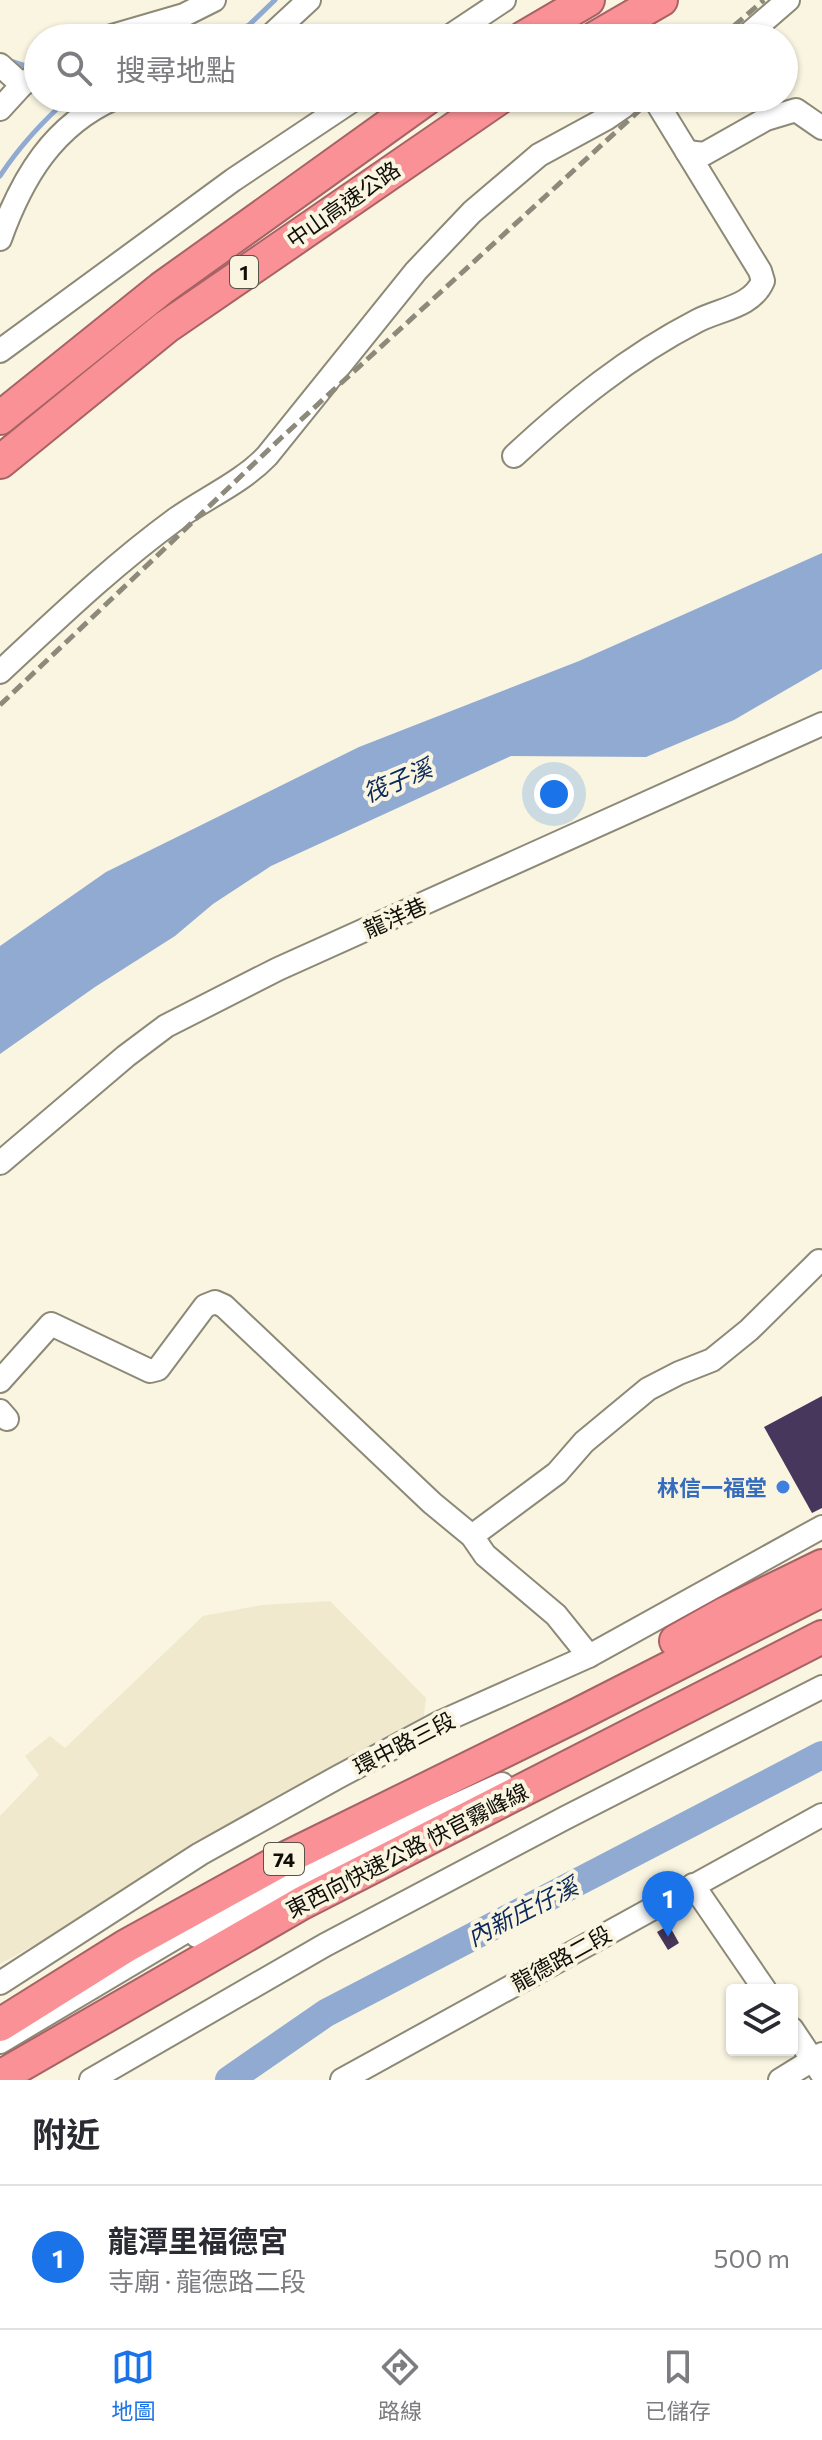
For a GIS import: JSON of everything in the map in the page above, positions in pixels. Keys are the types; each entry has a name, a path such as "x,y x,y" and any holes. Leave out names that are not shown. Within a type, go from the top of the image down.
{"highway":[{"path":"547,24 588,0"},
{"path":"619,24 661,0"},
{"name":"中山高速公路","path":"0,418 162,288 407,112"},
{"name":"中山高速公路","path":"0,462 166,327 479,112"},
{"path":"579,1714 633,1666 726,1613 822,1566"},
{"name":"東西向快速公路 快官霧峰線","path":"0,2025 126,1946 280,1861 822,1590"},
{"name":"東西向快速公路 快官霧峰線","path":"0,2077 302,1903 822,1637"},
{"path":"398,1854 652,1740 822,1656"}],"street":[{"path":"153,24 184,15 214,0"},
{"path":"283,24 309,0"},
{"path":"468,24 504,0"},
{"path":"760,24 788,0"},
{"path":"0,65 24,76"},
{"path":"0,109 24,85"},
{"path":"798,111 822,128"},
{"path":"0,239 25,181 43,154 90,112"},
{"path":"0,351 233,180 335,112"},
{"path":"0,672 119,563 179,517 250,473 416,271 472,212 539,155 616,112"},
{"path":"514,456 593,387 673,334 752,298 763,281 760,271 663,112"},
{"path":"687,152 704,154 766,119 789,112"},
{"name":"龍洋巷","path":"0,1163 136,1049 166,1026 202,1006 822,724"},
{"path":"472,1536 557,1473 584,1442 648,1389 712,1360 749,1330 819,1261 822,1262"},
{"path":"0,1381 51,1324 150,1371 158,1369 205,1306 215,1302 232,1312 316,1395 472,1536 485,1555 556,1615 589,1656"},
{"name":"環中路三段","path":"0,1983 200,1854 338,1777 441,1722 589,1656 822,1527"},
{"path":"0,2042 280,1875 822,1605"},
{"path":"0,2054 287,1882 541,1767 822,1621"},
{"path":"91,2080 325,1945 822,1687"},
{"name":"龍德路二段","path":"342,2080 822,1815"},
{"path":"693,1885 761,1984"},
{"path":"780,2080 819,2063 798,2037"}],"shaded area":[{"path":"330,1601 426,1698 422,1731 0,1964 0,1816 39,1775 25,1756 50,1736 65,1748 203,1616 262,1605"}],"water":[{"name":"筏子溪","path":"822,553 822,669 734,720 646,757 511,756 271,866 213,904 175,936 95,987 0,1054 0,946 106,872 359,747 579,661"}],"building":[{"path":"822,1396 822,1508 812,1513 764,1427"},
{"path":"669,1925 679,1943 668,1950 657,1932"}],"waterway":[{"path":"250,24 275,0"},
{"path":"7,60 24,65"},
{"path":"0,176 54,112"},
{"name":"內新庄仔溪","path":"229,2080 326,2013 822,1755"}],"railway":[{"path":"736,24 764,0"},
{"path":"0,705 281,438 638,112"}],"place":[{"name":"林信一福堂","path":"783,1487"},
{"name":"龍潭里福德宮","path":"668,1937"}]}
